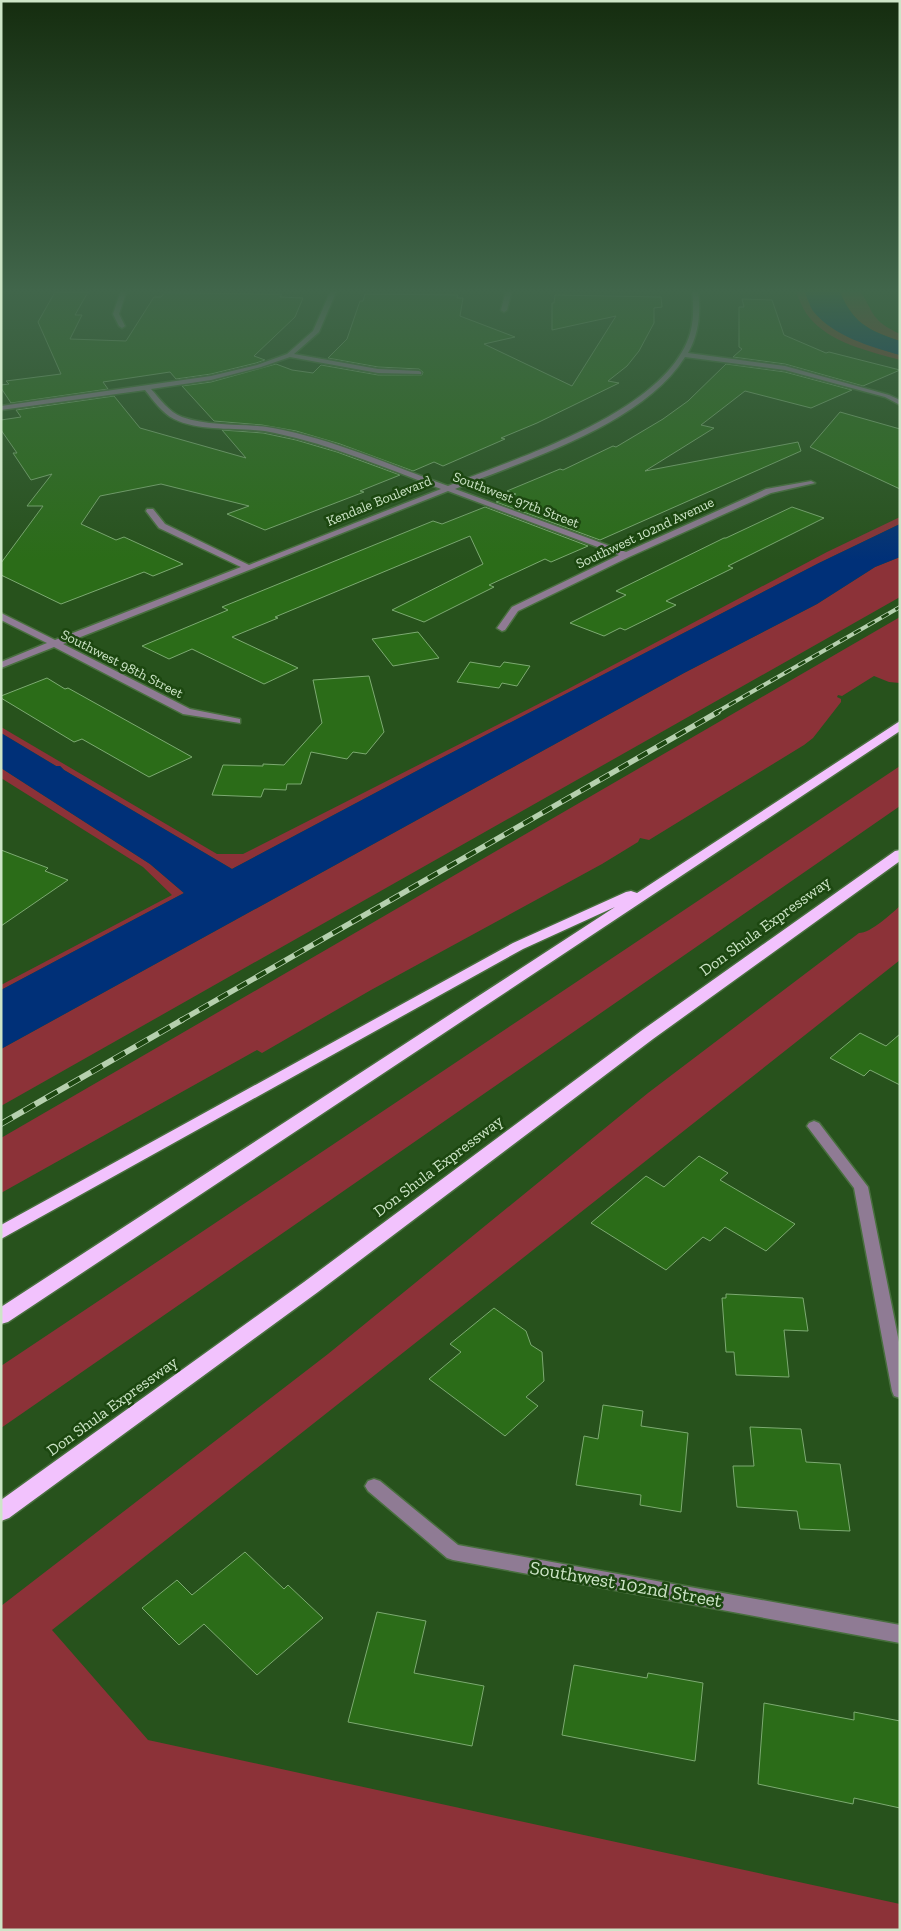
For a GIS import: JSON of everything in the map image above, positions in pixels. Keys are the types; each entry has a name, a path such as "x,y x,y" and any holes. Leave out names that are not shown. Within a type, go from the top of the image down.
{"highway":[{"path":"1,1317 900,725"},
{"name":"Don Shula Expressway","path":"1,1512 311,1287 646,1035 900,854"},
{"path":"1,1233 518,946 673,876"}],"street":[{"path":"1,408 197,380"},
{"name":"Kendale Boulevard","path":"1,665 544,450 609,419 641,398 663,380"},
{"path":"829,380 887,396 900,402"},
{"name":"Southwest 97th Street","path":"147,388 168,412 178,418 199,423 272,430 317,440 626,555"},
{"name":"Southwest 102nd Avenue","path":"502,628 515,609 626,555 768,491 811,484"},
{"path":"150,511 162,526 249,568"},
{"name":"Southwest 98th Street","path":"1,616 187,712 236,721"},
{"path":"814,1126 861,1187 900,1391"},
{"name":"Southwest 102nd Street","path":"374,1486 453,1552 900,1634"}],"shaded area":[{"path":"900,517 900,524 819,563 426,766 232,869 1,733 1,727 217,854 243,854 568,689 827,552"},
{"path":"900,557 900,597 1,1106 1,1049 684,673 817,604 875,567"},
{"path":"900,617 900,683 889,682 874,676 842,696 838,695 837,697 841,699 841,702 813,738 804,745 649,840 640,838 638,842 602,864 371,990 262,1053 257,1050 1,1193 1,1138"},
{"path":"900,766 900,806 1,1428 1,1366"},
{"path":"1,768 150,864 184,893 1,990 1,985 172,895 143,867 1,778"},
{"path":"900,906 900,960 52,1630 148,1740 900,1904 900,1930 1,1930 1,1606 328,1354 648,1093 859,933 875,927"}],"water":[{"path":"900,524 900,557 875,567 817,604 684,673 1,1049 1,990 184,893 150,864 1,768 1,733 232,869 426,766 819,563"}],"building":[{"path":"116,380 103,382 108,389 11,403 1,388 1,385 9,384 6,381"},
{"path":"218,380 560,380 572,386 576,380 609,380 619,383 537,423 501,438 505,439 443,466 434,462 413,471 340,444 296,431 262,425 214,421 182,386"},
{"path":"709,380 815,380 852,390 811,408 745,391 701,425 714,428 645,471 798,442 801,451 600,540 496,502 516,494 507,491 560,469 563,470 613,446 616,447 663,419 688,401"},
{"path":"842,380 877,380 863,386"},
{"path":"114,396 140,428 246,458 222,430 263,433 296,440 337,452 400,475 360,491 364,492 265,530 227,514 249,506 161,484 100,496 81,524 116,540 124,537 183,564 153,576 144,572 61,604 1,575 1,563 43,506 27,506 52,474 31,480 13,453 17,453 1,430 1,420 21,417 16,410"},
{"path":"840,412 900,429 900,489 810,447"},
{"path":"485,507 588,546 551,562 545,559 489,585 494,587 424,622 392,610 483,564 470,536 275,617 278,618 232,637 298,668 264,684 192,649 169,659 142,646 228,610 222,607 433,521 442,524"},
{"path":"792,507 824,518 728,566 733,568 666,601 676,605 625,630 620,628 604,636 570,623 626,595 616,591"},
{"path":"418,632 439,658 393,666 372,639"},
{"path":"470,662 500,667 504,662 530,666 517,686 502,683 499,688 457,682"},
{"path":"369,676 384,732 366,754 353,752 347,759 311,752 301,784 287,784 286,790 264,789 261,797 212,795 223,765 284,765 322,723 313,680"},
{"path":"47,678 192,757 149,777 82,739 74,742 1,698 1,696"},
{"path":"1,850 48,868 45,871 68,880 1,926"},
{"path":"860,1033 886,1046 900,1034 900,1085 870,1070 864,1076 830,1058"},
{"path":"699,1156 728,1173 720,1180 795,1224 766,1251 725,1227 710,1241 703,1237 666,1270 591,1223 646,1176 664,1187"},
{"path":"726,1294 803,1298 808,1331 784,1330 789,1377 736,1375 734,1352 726,1352 722,1298 726,1298"},
{"path":"494,1308 526,1331 531,1345 542,1352 544,1381 526,1397 538,1406 505,1436 429,1379 461,1352 450,1344"},
{"path":"603,1405 643,1411 641,1426 688,1433 681,1512 640,1505 641,1495 576,1485 584,1436 598,1439"},
{"path":"750,1427 801,1429 806,1462 840,1464 850,1531 800,1529 797,1511 737,1507 733,1466 754,1466"},
{"path":"245,1552 284,1589 288,1585 323,1618 257,1675 204,1624 179,1645 142,1608 177,1580 192,1595"},
{"path":"377,1612 426,1621 414,1673 484,1686 472,1746 348,1722"},
{"path":"574,1665 647,1678 648,1673 703,1683 695,1761 562,1735"},
{"path":"764,1703 854,1720 854,1712 900,1721 900,1808 854,1798 853,1804 758,1784"}],"railway":[{"path":"715,713 900,607"},
{"path":"180,1021 718,712"},
{"path":"1,1124 182,1020"}]}
